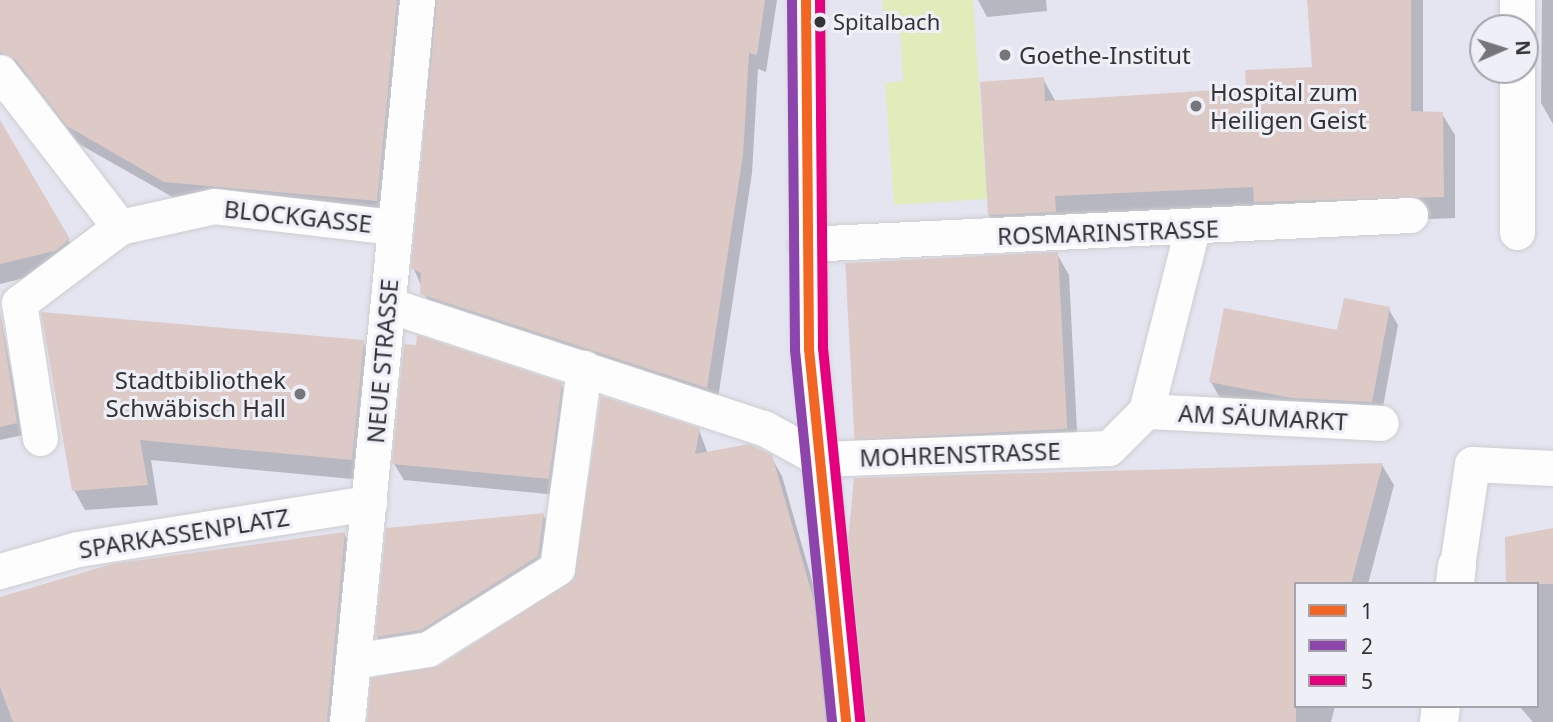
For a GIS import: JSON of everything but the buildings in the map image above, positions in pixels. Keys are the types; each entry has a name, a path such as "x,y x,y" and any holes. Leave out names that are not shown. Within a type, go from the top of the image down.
{"street":[{"name":"NEUE STRASSE","path":"347,722 417,0"},
{"path":"806,0 806,244 820,459 846,722"},
{"path":"0,72 120,227 9,304 40,438"},
{"path":"1517,84 1517,232"},
{"name":"BLOCKGASSE","path":"120,227 214,206 394,226"},
{"name":"ROSMARINSTRASSE","path":"806,244 1192,229 1410,215"},
{"path":"1146,411 1192,229"},
{"path":"389,305 764,428 820,459"},
{"path":"353,661 428,649 557,568 584,368"},
{"name":"AM SÄUMARKT","path":"1146,411 1381,423"},
{"name":"MOHRENSTRASSE","path":"820,459 1109,448 1146,411"},
{"path":"1456,575 1472,464 1553,468"},
{"name":"SPARKASSENPLATZ","path":"0,571 78,549 369,503"}],"shaded area":[{"path":"0,0 1553,0 1553,722 0,722"}],"green space":[{"path":"882,0 973,0 987,199 894,205 885,83 903,81 899,11 883,12"}],"transit line":[{"name":"2","path":"792,0 795,350 832,722"},
{"name":"1","path":"806,0 809,349 846,722"},
{"name":"5","path":"820,0 823,348 860,721"}],"place":[{"name":"Spitalbach","path":"820,22"},
{"name":"Goethe-Institut","path":"1005,55"},
{"name":"Hospital zum Heiligen Geist","path":"1196,106"},
{"name":"Stadtbibliothek Schwäbisch Hall","path":"300,394"}]}
